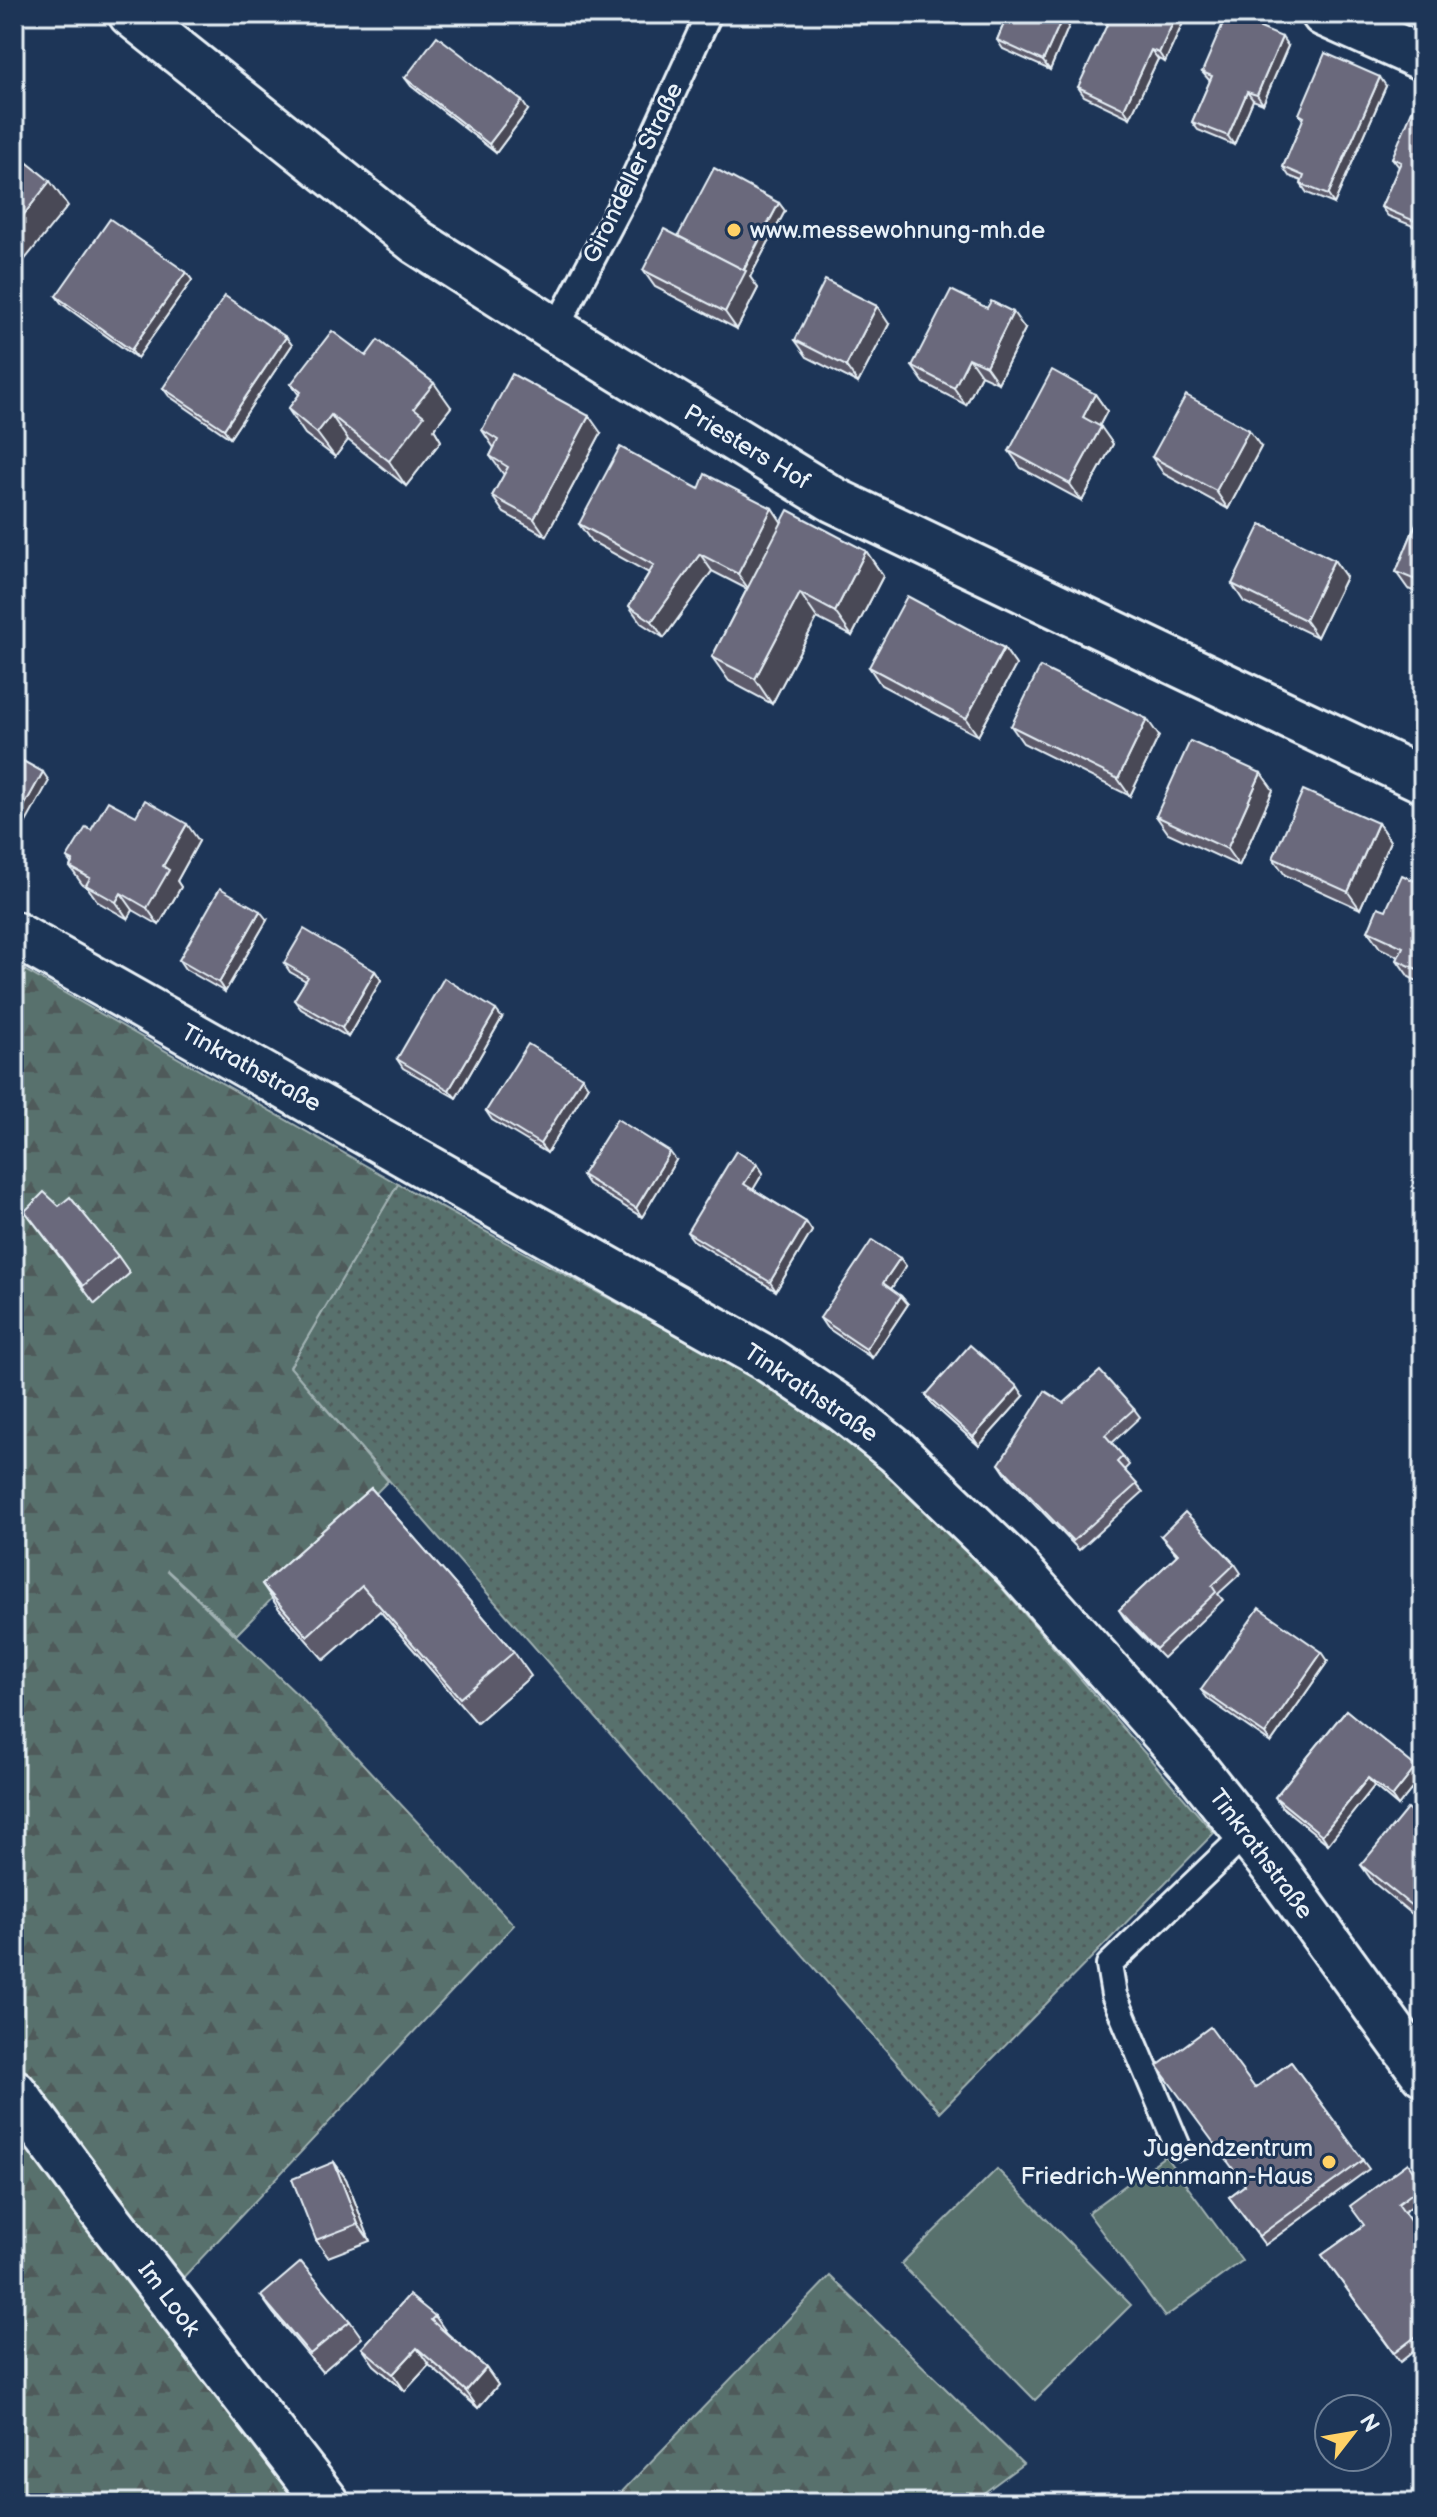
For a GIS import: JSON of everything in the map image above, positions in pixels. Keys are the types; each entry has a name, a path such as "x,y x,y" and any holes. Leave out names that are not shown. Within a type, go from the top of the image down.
{"street":[{"name":"Priesters Hof","path":"131,14 417,242 834,500 1423,780"},
{"path":"1324,14 1423,58"},
{"name":"Tinkrathstraße","path":"14,934 769,1360 844,1410 897,1452 1016,1567 1194,1767 1247,1833 1423,2073"},
{"name":"Im Look","path":"14,2092 327,2503"}],"lane":[{"name":"Girondeller Straße","path":"555,330 626,195 709,14"},
{"path":"1178,2147 1114,1995 1109,1965 1247,1833"}],"green space":[{"path":"14,964 398,1184 290,1367 388,1481 237,1634 167,1570 303,1700 514,1925 163,2299 321,2503 14,2503"},
{"path":"398,1184 800,1402 944,1521 1214,1833 940,2112 290,1367"},
{"path":"1165,2156 1242,2261 1165,2317 1088,2213"},
{"path":"997,2169 1131,2305 1035,2400 901,2264"},
{"path":"830,2276 1023,2464 970,2503 611,2503"}],"building":[{"path":"1008,14 1064,14 1043,61 997,40"},
{"path":"1112,14 1177,14 1159,53 1151,50 1124,109 1078,87"},
{"path":"1227,14 1282,37 1257,95 1247,92 1228,136 1192,122 1212,76 1202,72"},
{"path":"437,36 522,101 489,144 405,78"},
{"path":"1325,53 1380,77 1328,195 1301,184 1304,176 1283,167 1304,117 1299,114"},
{"path":"1417,99 1423,101 1423,208 1417,222 1381,207 1401,162 1392,158"},
{"path":"14,152 50,181 14,227"},
{"name":"www.messewohnung-mh.de","path":"714,168 779,203 743,270 678,236"},
{"path":"110,219 186,272 131,350 56,296"},
{"path":"664,229 746,271 725,312 643,270"},
{"path":"825,280 877,306 846,366 795,340"},
{"path":"951,290 987,308 991,301 1013,312 986,366 969,358 954,388 912,366"},
{"path":"225,296 286,337 224,429 163,388"},
{"path":"332,331 366,356 378,340 434,383 414,408 424,416 389,461 331,415 317,433 288,409 301,392 291,384"},
{"path":"1052,370 1095,394 1083,417 1101,427 1070,484 1009,451"},
{"path":"512,374 589,416 534,519 492,496 508,467 490,456 498,440 482,430"},
{"path":"1186,395 1249,430 1216,491 1152,457"},
{"path":"620,447 699,489 705,474 772,508 738,574 700,554 652,621 629,606 654,565 579,524"},
{"path":"1423,507 1423,583 1396,572"},
{"path":"788,510 866,551 835,612 800,593 755,679 712,657"},
{"path":"1261,524 1334,560 1305,620 1232,584"},
{"path":"907,596 1004,648 966,719 869,667"},
{"path":"1040,667 1147,719 1118,779 1011,726"},
{"path":"1190,741 1261,773 1227,849 1156,816"},
{"path":"14,756 43,772 14,824"},
{"path":"1303,790 1378,823 1348,892 1273,858"},
{"path":"145,800 187,824 163,866 169,870 147,908 121,893 116,902 86,885 90,878 70,867 73,861 67,858 86,827 91,830 108,801 136,816"},
{"path":"1402,875 1423,885 1423,972 1397,960 1403,947 1368,931 1378,907 1386,910"},
{"path":"220,888 260,911 219,983 179,960"},
{"path":"304,929 375,971 342,1028 294,1000 308,977 284,963"},
{"path":"444,978 496,1010 449,1090 397,1059"},
{"path":"528,1044 582,1077 540,1144 486,1111"},
{"path":"617,1119 670,1152 636,1208 582,1175"},
{"path":"736,1151 757,1164 744,1184 806,1222 770,1282 687,1232"},
{"path":"44,1192 59,1206 70,1197 118,1256 83,1286 25,1211"},
{"path":"872,1240 900,1258 883,1283 901,1296 866,1349 820,1318"},
{"path":"970,1345 1018,1387 973,1437 926,1395"},
{"path":"1100,1371 1134,1409 1105,1435 1123,1456 1117,1462 1137,1484 1073,1541 999,1464 1045,1391 1064,1403"},
{"path":"371,1488 514,1652 460,1698 362,1586 307,1636 262,1584"},
{"path":"1185,1512 1235,1564 1212,1586 1216,1592 1156,1649 1119,1610 1178,1554 1161,1536"},
{"path":"1259,1608 1322,1652 1265,1734 1201,1690"},
{"path":"1346,1710 1416,1767 1392,1797 1368,1778 1322,1835 1275,1797"},
{"path":"1407,1809 1423,1823 1423,1915 1361,1865"},
{"path":"1210,2027 1255,2088 1291,2062 1363,2160 1259,2236 1229,2197 1245,2185 1157,2066"},
{"path":"334,2162 358,2224 316,2240 292,2179"},
{"path":"1408,2163 1423,2185 1398,2204 1423,2239 1423,2331 1394,2353 1322,2255 1364,2225 1350,2206"},
{"path":"301,2262 350,2321 310,2354 261,2296"},
{"path":"409,2295 435,2316 431,2320 486,2368 466,2391 417,2348 393,2374 362,2348"}],"place":[{"name":"www.messewohnung-mh.de","path":"734,230"},
{"name":"Jugendzentrum Friedrich-Wennmann-Haus","path":"1329,2162"}]}
